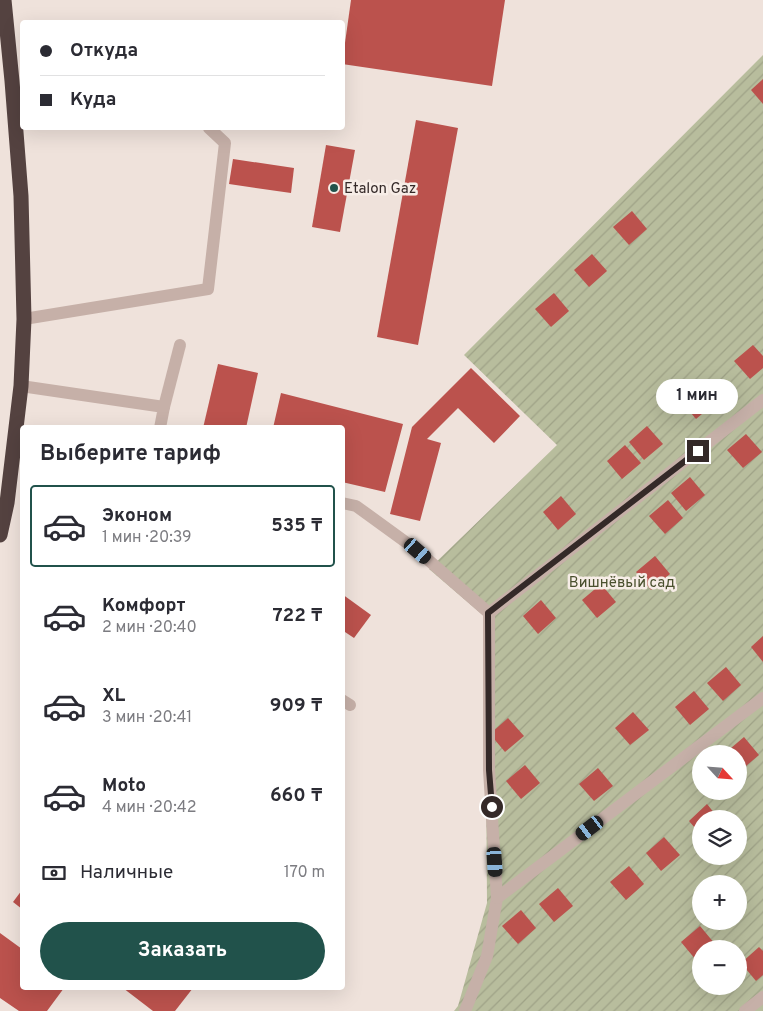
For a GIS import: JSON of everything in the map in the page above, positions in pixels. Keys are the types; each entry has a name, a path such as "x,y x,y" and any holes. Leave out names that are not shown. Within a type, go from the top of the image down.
{"highway":[{"path":"0,535 7,504 21,386 24,319 17,80 4,0"}],"lane":[{"path":"24,319 208,289 225,143 211,130"},
{"path":"161,425 180,345"},
{"path":"21,386 164,407"},
{"path":"488,613 763,400"},
{"path":"345,504 356,506 418,551 488,613 489,770 497,898 487,956 464,1011"},
{"path":"497,898 763,698"},
{"path":"745,1011 763,997"}],"green space":[{"name":"Вишнёвый сад","path":"763,55 763,1011 454,1011 458,1006 487,903 485,617 429,569 557,445 464,355"}],"building":[{"path":"351,0 505,0 492,86 345,64 345,43"},
{"path":"763,79 763,104 751,90"},
{"path":"416,120 458,128 418,345 377,337"},
{"path":"326,145 355,150 340,232 312,227"},
{"path":"233,159 294,168 291,193 229,184"},
{"path":"632,211 647,229 629,245 613,227"},
{"path":"592,254 607,271 589,287 574,270"},
{"path":"554,293 569,311 551,327 535,309"},
{"path":"753,345 763,356 763,368 750,379 734,361"},
{"path":"218,364 258,373 247,425 204,425"},
{"path":"471,368 520,416 494,443 458,408 427,439 441,443 420,521 390,514 412,427"},
{"path":"699,385 715,403 696,419 681,401"},
{"path":"281,393 403,424 385,492 345,483 345,425 274,425"},
{"path":"647,426 663,444 644,460 629,442"},
{"path":"746,434 762,452 743,468 727,450"},
{"path":"625,445 641,463 622,479 607,461"},
{"path":"690,477 705,495 686,511 671,493"},
{"path":"561,496 576,514 558,530 543,512"},
{"path":"668,500 683,518 665,534 649,516"},
{"path":"655,556 670,574 651,590 636,572"},
{"path":"601,584 616,602 597,618 582,600"},
{"path":"345,596 371,615 354,638 345,632"},
{"path":"541,600 556,618 538,634 523,616"},
{"path":"763,636 763,662 751,647"},
{"path":"726,667 741,685 723,701 707,683"},
{"path":"694,691 709,709 690,725 675,707"},
{"path":"633,712 649,730 630,745 615,728"},
{"path":"508,718 524,736 505,752 490,734"},
{"path":"744,737 759,755 748,764 748,745 735,745"},
{"path":"525,765 540,783 521,799 506,781"},
{"path":"598,768 613,786 594,801 579,784"},
{"path":"707,804 712,810 701,810"},
{"path":"664,837 680,855 661,871 646,853"},
{"path":"629,866 644,884 626,900 610,882"},
{"path":"558,888 573,906 554,922 539,904"},
{"path":"20,893 20,907 13,902"},
{"path":"521,910 536,928 518,944 502,926"},
{"path":"695,930 703,930 712,940 692,940 692,955 681,942"},
{"path":"0,933 20,948 20,990 63,990 47,1011 19,1011 0,998"},
{"path":"759,947 763,951 763,975 756,981 747,970 747,958"},
{"path":"126,990 191,990 175,1011 153,1011"}],"place":[{"name":"Etalon Gaz","path":"334,188"}],"route":[{"path":"492,807 489,770 488,613 698,451"}]}
